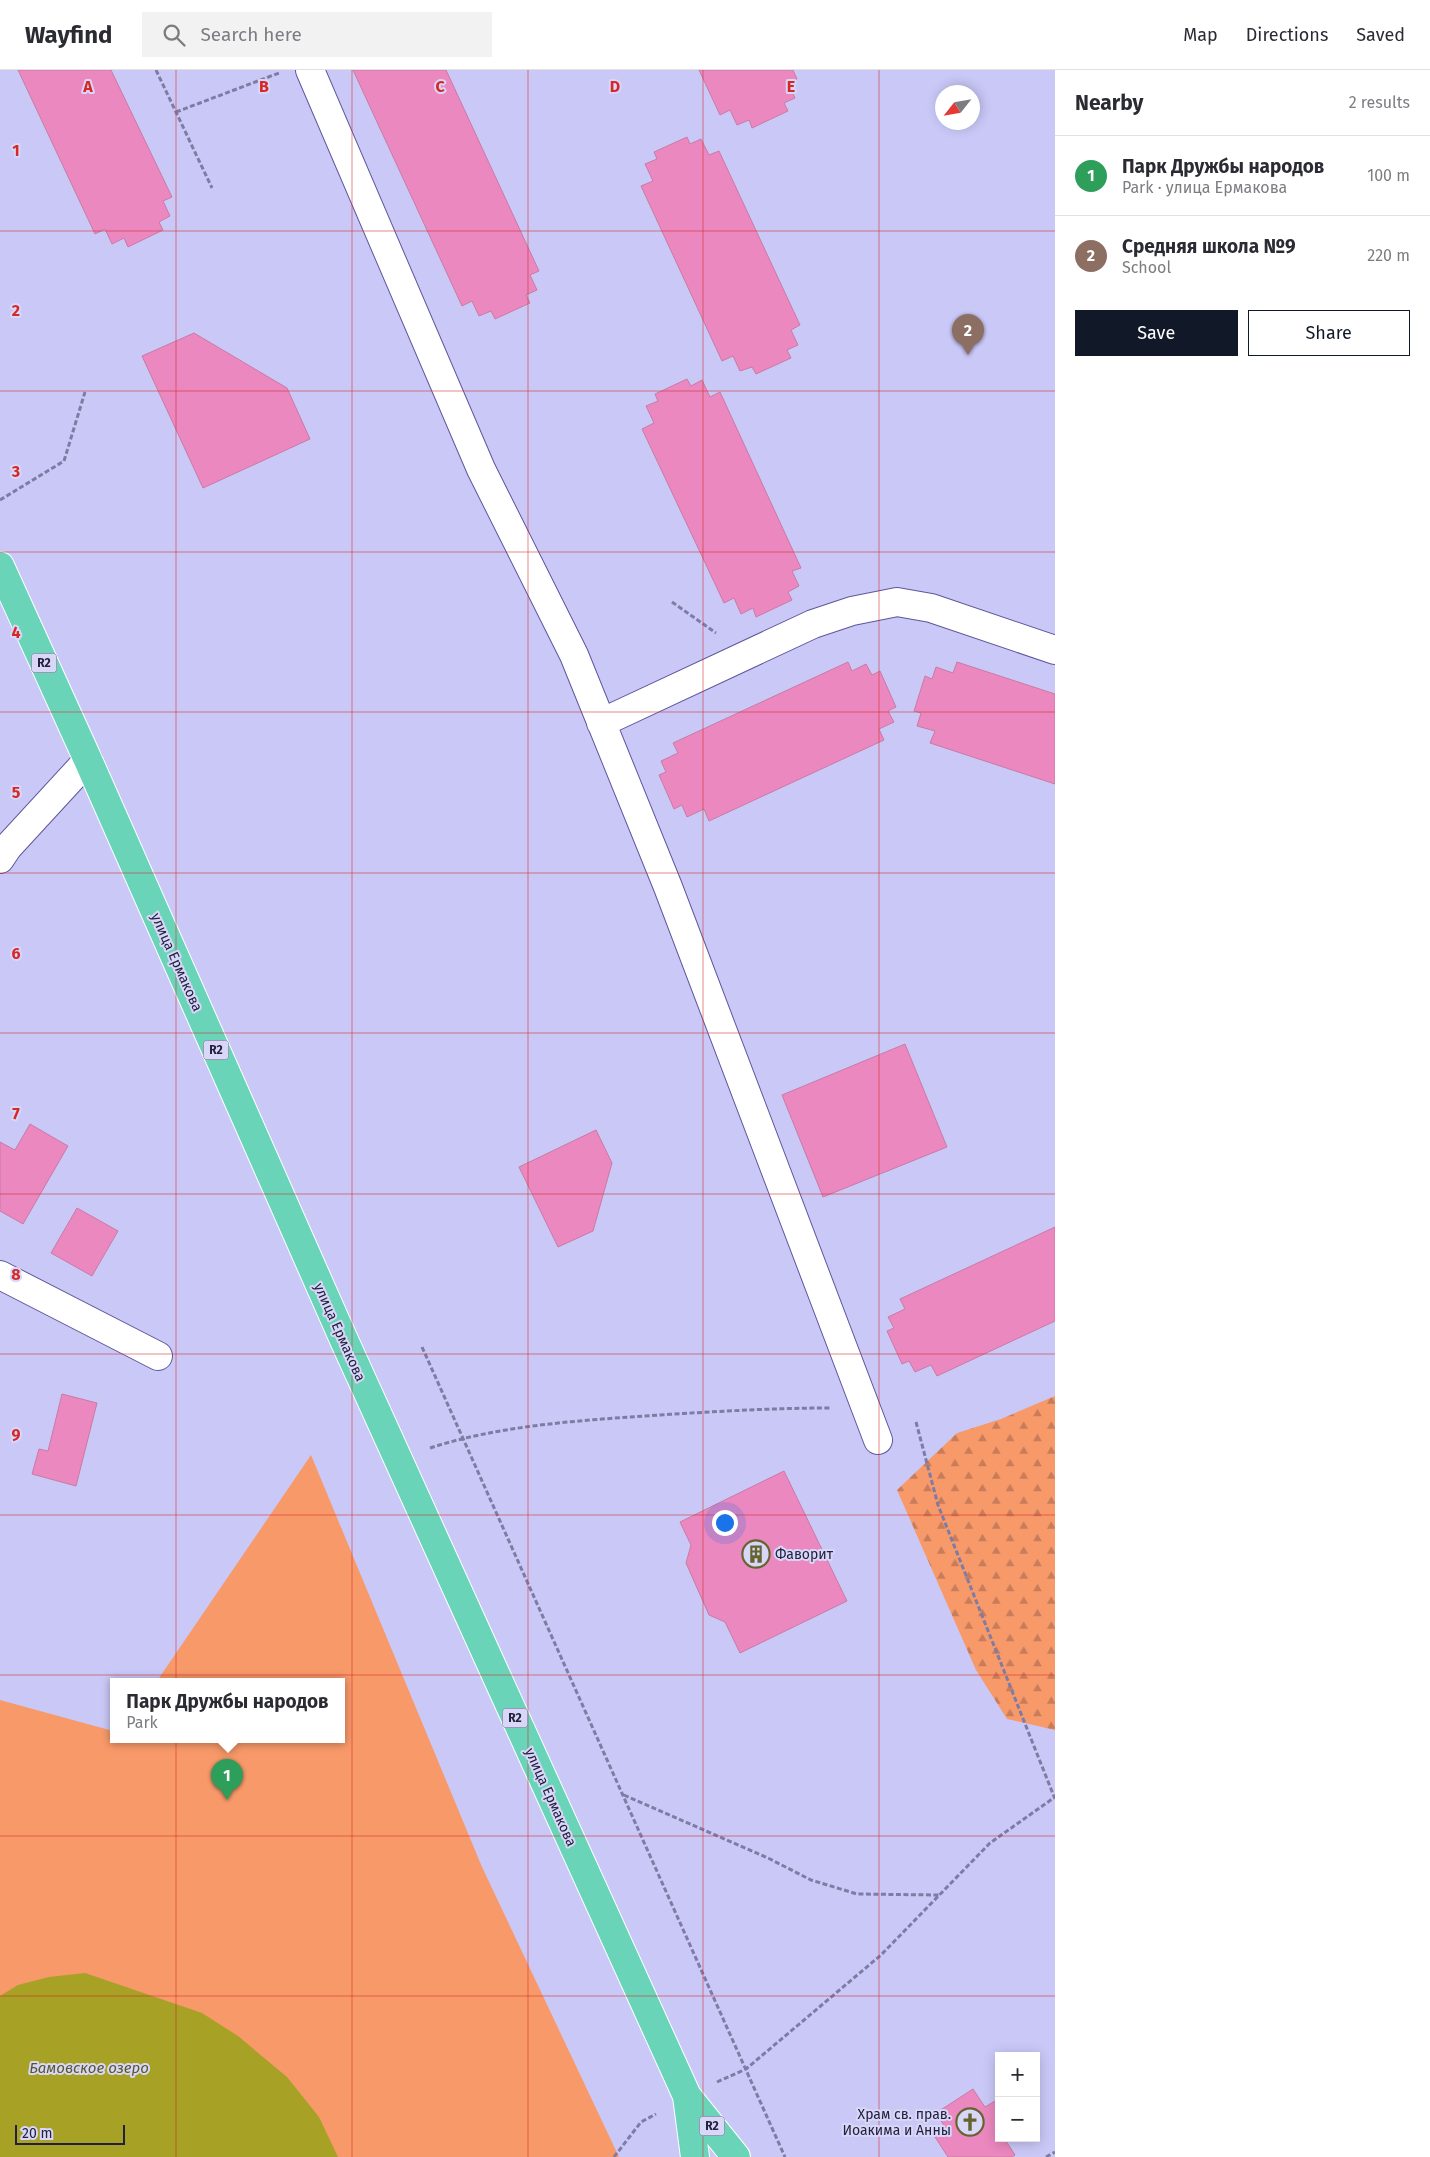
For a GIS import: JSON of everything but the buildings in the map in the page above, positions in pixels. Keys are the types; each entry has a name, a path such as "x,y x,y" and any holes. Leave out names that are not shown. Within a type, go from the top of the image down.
{"main road":[{"name":"улица Ермакова","path":"0,566 88,760 397,1458 687,2096"},
{"name":"R2","path":"687,2096 695,2157"},
{"name":"R2","path":"687,2096 736,2157"}],"street":[{"path":"310,70 481,469 574,655 678,914 878,1440"},
{"path":"601,723 813,624 852,611 897,602 931,608 1055,650"},
{"path":"0,859 8,847 88,760"},
{"path":"0,1275 158,1356"}],"path":[{"path":"156,70 212,188"},
{"path":"176,112 286,70"},
{"path":"0,500 64,461 85,392"},
{"path":"672,602 749,655"},
{"path":"422,1347 785,2157"},
{"path":"397,1458 462,1437 583,1421 772,1408 866,1408"},
{"path":"746,2069 880,1955 990,1843 1055,1798 938,1505 916,1422"},
{"path":"624,1795 770,1859 811,1880 857,1894 940,1895"},
{"path":"1046,2157 1055,2152"}],"green space":[{"path":"1055,1396 1055,1730 1007,1719 976,1670 897,1490 957,1433 1001,1419"},
{"path":"311,1455 482,1867 619,2157 0,2157 0,1700 110,1730 110,1743 345,1743 345,1678 159,1678"}],"water":[{"name":"Бамовское озеро","path":"85,1973 202,2013 238,2036 287,2077 319,2117 338,2157 0,2157 0,1996 18,1985 49,1977"}],"place":[{"name":"Средняя школа №9","path":"968,355"},
{"name":"Фаворит","path":"756,1554"},
{"name":"Парк Дружбы народов","path":"227,1800"},
{"name":"Храм св. прав. Иоакима и Анны","path":"970,2122"}]}
